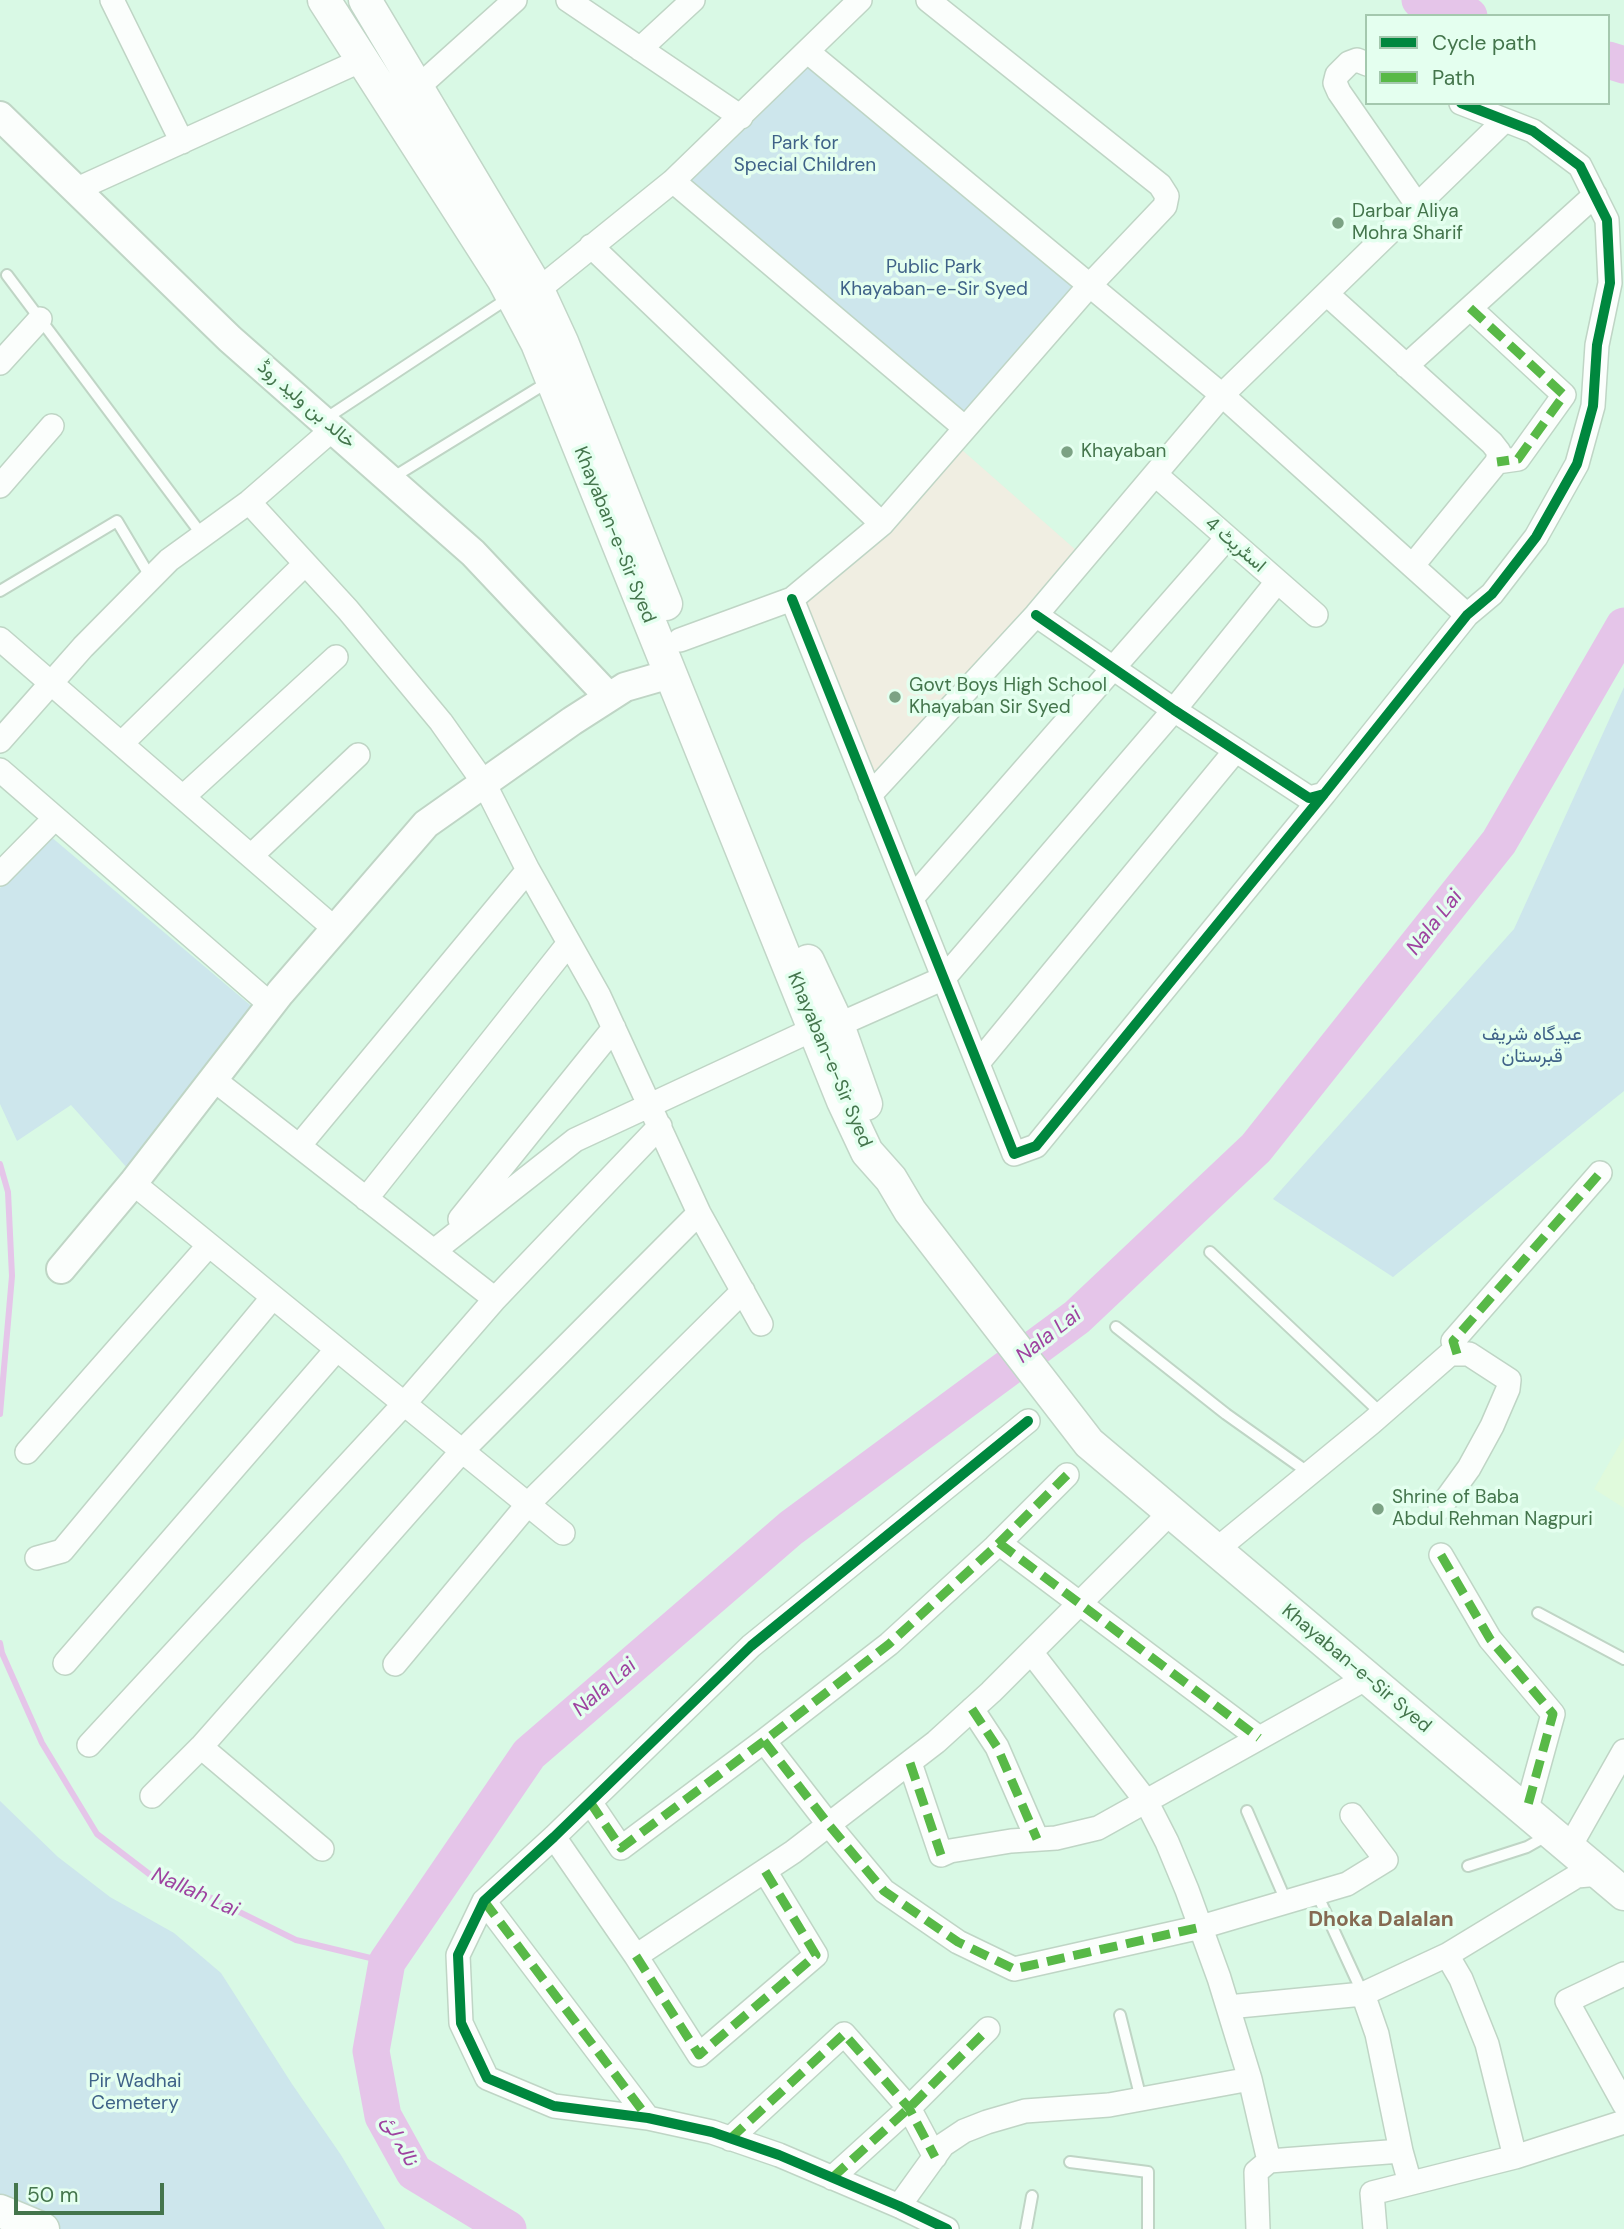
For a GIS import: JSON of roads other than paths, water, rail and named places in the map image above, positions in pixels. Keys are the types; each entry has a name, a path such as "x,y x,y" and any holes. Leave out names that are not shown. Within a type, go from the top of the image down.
{"main road":[{"name":"Khayaban-e-Sir Syed","path":"324,0 362,60 562,342 680,640 772,883 826,1027 843,1101 867,1152 891,1179 910,1211 1089,1443 1624,1894"},
{"name":"Khayaban-e-Sir Syed","path":"365,0 417,88 525,293 537,343 670,674 826,1027"},
{"path":"0,2211 43,2229"}],"street":[{"path":"112,0 182,142"},
{"path":"417,88 515,0"},
{"path":"568,0 741,117"},
{"path":"640,49 693,0"},
{"path":"525,293 591,246 673,181 860,0"},
{"path":"680,640 792,599 882,524 1088,286 1166,206 1167,196 1160,185 928,0"},
{"path":"808,52 1222,395 1467,615"},
{"path":"75,190 362,60"},
{"path":"1365,63 1357,60 1349,63 1337,75 1335,83 1418,206"},
{"path":"792,599 1014,1154 1036,1146 1467,615 1492,594 1536,537 1577,464 1593,406 1597,345 1610,283 1607,220 1580,166 1533,131 1466,105"},
{"path":"870,795 1036,615 1222,395 1328,295 1504,121"},
{"name":"خالد بن ولید روڈ","path":"6,127 230,339 473,553 609,697"},
{"path":"673,181 965,428"},
{"path":"1406,366 1595,195"},
{"path":"591,246 882,524"},
{"path":"1328,295 1499,452 1497,462 1413,565"},
{"path":"1469,308 1564,395 1518,459 1497,462"},
{"path":"0,363 40,319"},
{"path":"0,741 83,648 169,559 249,502 328,425"},
{"path":"0,486 52,426"},
{"name":"اسٹریٹ 4","path":"1156,475 1316,615"},
{"path":"249,502 348,610 441,722 484,782 528,870 599,996 699,1213 761,1324"},
{"path":"912,898 1227,538"},
{"path":"122,743 305,564"},
{"path":"433,1251 575,1140 655,1116 826,1027 944,978 1174,710 1277,582"},
{"path":"1036,615 1309,798 1324,794"},
{"path":"0,639 335,929"},
{"path":"183,797 336,657"},
{"path":"61,1269 133,1183 271,1005 426,824 625,687 670,674"},
{"path":"978,1063 1236,750"},
{"path":"251,856 358,755"},
{"path":"0,770 271,1005"},
{"path":"0,874 55,818"},
{"path":"299,1146 528,870"},
{"path":"366,1199 569,943"},
{"path":"433,1251 614,1028"},
{"path":"214,1079 495,1299"},
{"path":"89,1745 404,1404 655,1116"},
{"path":"1457,1354 1453,1341 1600,1173"},
{"path":"133,1183 563,1533"},
{"path":"152,1796 201,1746 462,1451 699,1213"},
{"path":"27,1452 209,1245"},
{"path":"395,1664 528,1504 743,1291"},
{"path":"37,1558 62,1551 273,1297"},
{"path":"65,1663 337,1349"},
{"path":"1216,1550 1382,1414 1450,1354 1469,1354 1509,1380 1508,1389 1469,1468 1440,1508"},
{"path":"947,2229 779,2155 712,2132 648,2119 554,2106 487,2078 461,2024 458,1955 484,1901 751,1646 1028,1421"},
{"path":"590,1802 621,1848 888,1644 999,1543 1068,1475"},
{"path":"636,1956 765,1871 910,1762 972,1709 1171,1512"},
{"path":"999,1543 1259,1738"},
{"path":"1441,1555 1490,1639 1553,1714 1526,1812"},
{"path":"1031,1652 1146,1801 1167,1842 1201,1927 1228,2007 1250,2079 1269,2161"},
{"path":"910,1762 941,1855 986,1845 1056,1838 1098,1828 1367,1678"},
{"path":"972,1709 997,1747 1037,1839"},
{"path":"764,1741 884,1891 958,1942 1014,1969 1201,1927 1348,1884 1387,1860 1352,1815"},
{"path":"201,1746 322,1849"},
{"path":"1560,1840 1624,1751"},
{"path":"554,1837 636,1956 699,2055 816,1955 765,1871"},
{"path":"1228,2007 1363,1994 1447,1955 1577,1876 1600,1874"},
{"path":"484,1901 648,2119"},
{"path":"1447,1955 1461,1979 1487,2044 1515,2157"},
{"path":"1624,1974 1567,2001 1624,2104"},
{"path":"1363,1994 1377,2034 1410,2183"},
{"path":"832,2178 909,2108 988,2029"},
{"path":"730,2138 844,2034 909,2108 935,2157"},
{"path":"899,2206 943,2145 964,2131 1025,2111 1109,2105 1250,2079"},
{"path":"1374,2229 1372,2193 1515,2157 1624,2122"},
{"path":"1258,2229 1256,2172 1269,2161 1401,2151"}],"lane":[{"path":"7,275 202,535"},
{"path":"328,425 525,293"},
{"path":"390,480 552,380"},
{"path":"0,591 117,521 151,578"},
{"path":"1210,1252 1382,1414"},
{"path":"1116,1327 1226,1414 1310,1473"},
{"path":"1538,1613 1624,1659"},
{"path":"1247,1811 1286,1901"},
{"path":"1468,1866 1527,1847 1560,1840"},
{"path":"1317,1894 1363,1994"},
{"path":"1120,2015 1142,2099"},
{"path":"1070,2162 1149,2172 1148,2229"},
{"path":"1026,2229 1032,2196"}],"waterway":[{"name":"Nala Lai","path":"1420,0 1463,14"},
{"name":"Nala Lai","path":"1610,61 1624,65"},
{"name":"Nala Lai","path":"508,2229 414,2172 383,2116 371,2051 387,1962 529,1754 791,1528 1077,1317 1256,1148 1499,842 1624,626"},
{"name":"Nallah Lai","path":"0,1164 8,1192 12,1276 0,1414"},
{"name":"Nallah Lai","path":"0,1643 42,1743 97,1834 157,1880 209,1897 296,1940 387,1962"}],"place":[{"name":"Darbar Aliya Mohra Sharif","path":"1338,223"},
{"name":"Khayaban","path":"1067,452"},
{"name":"Govt Boys High School Khayaban Sir Syed","path":"895,697"},
{"name":"Shrine of Baba Abdul Rehman Nagpuri","path":"1378,1509"}],"district":[{"name":"Dhoka Dalalan","path":"1381,1920"}],"park label":[{"name":"Park for Special Children","path":"805,155"},
{"name":"Public Park Khayaban-e-Sir Syed","path":"934,279"},
{"name":"عیدگاہ شریف قبرستان","path":"1532,1046"},
{"name":"Pir Wadhai Cemetery","path":"135,2093"}],"water label":[{"name":"نالہ لئ","path":"399,2141"}]}
